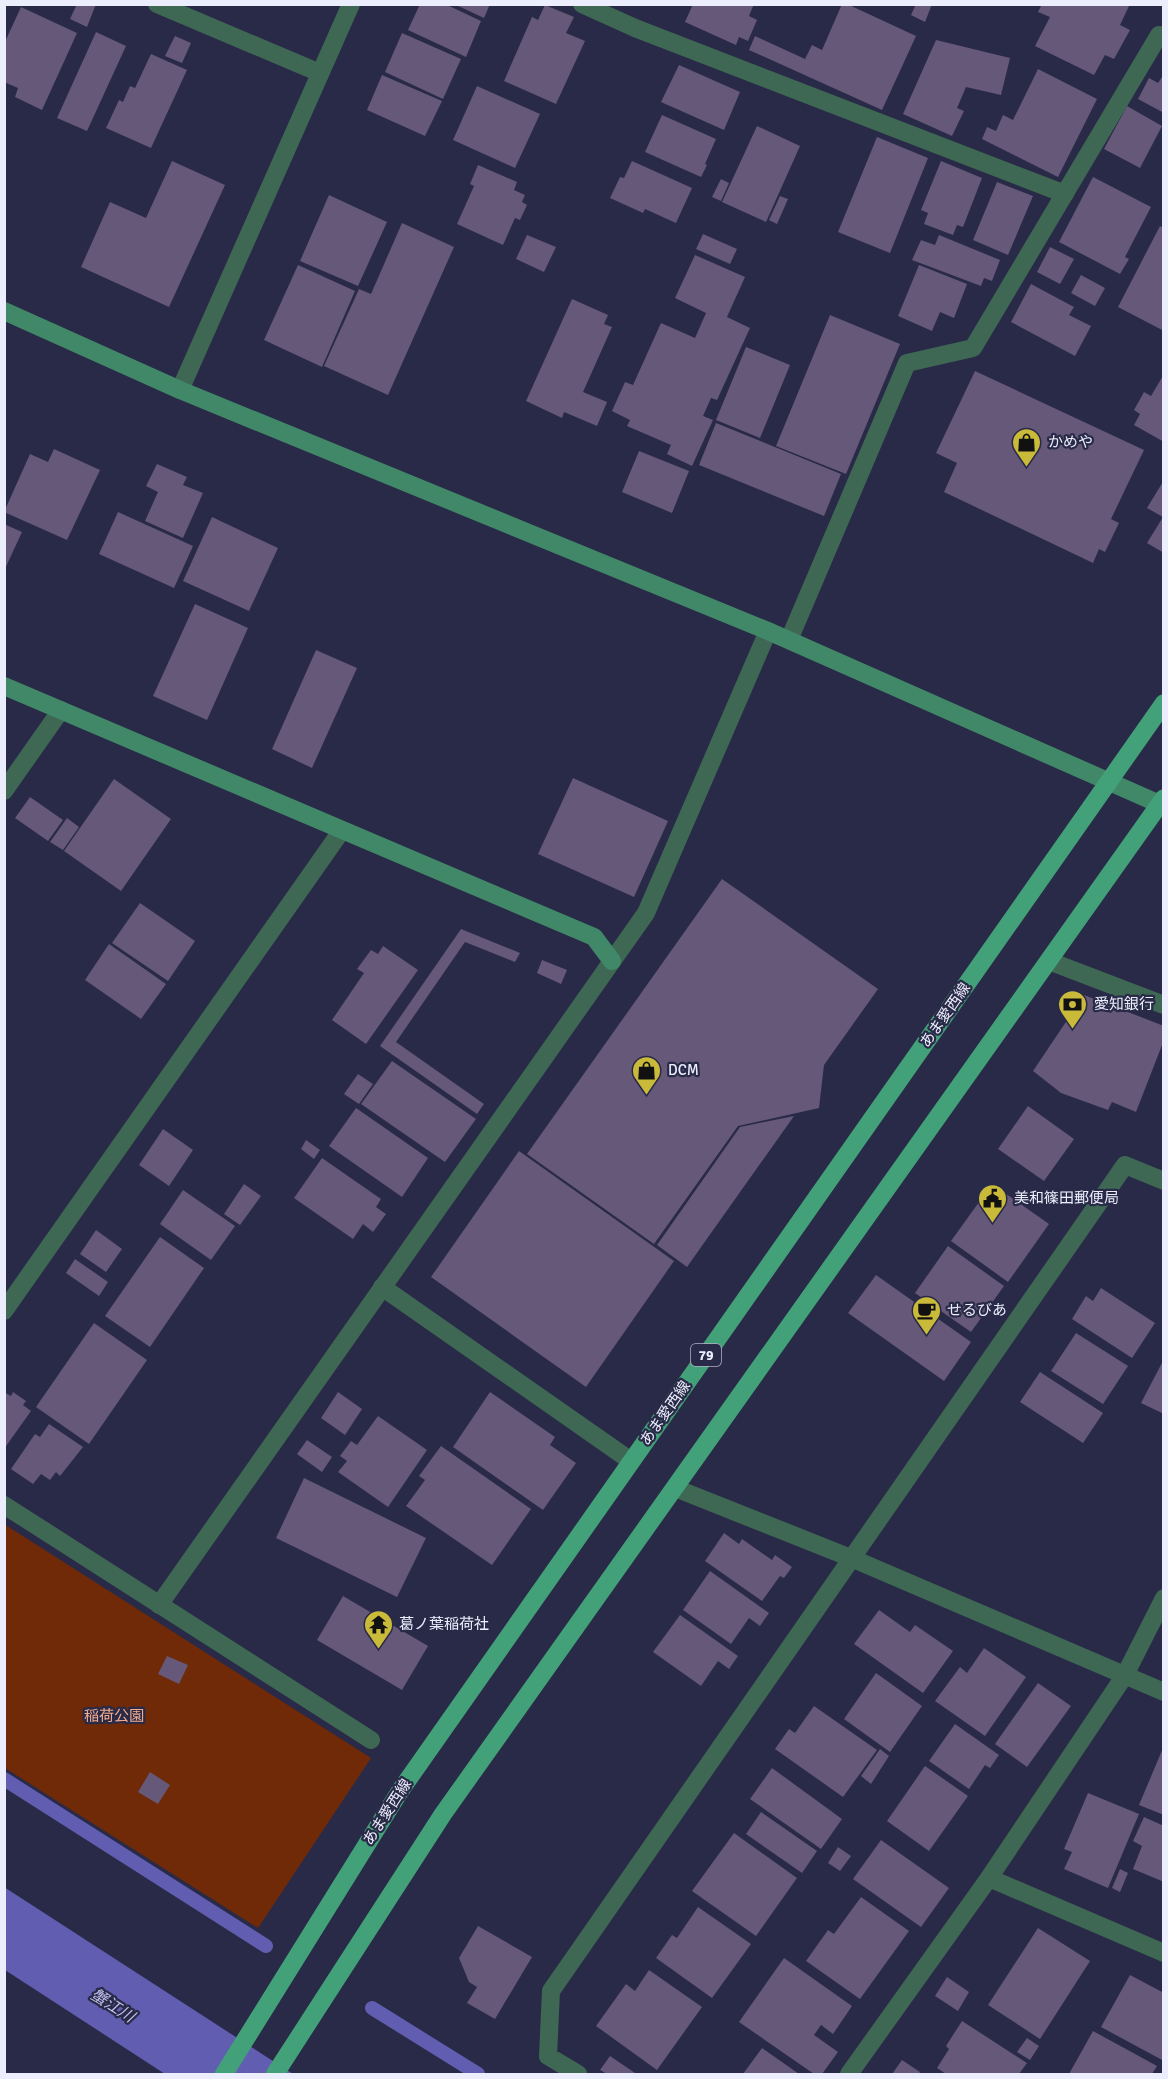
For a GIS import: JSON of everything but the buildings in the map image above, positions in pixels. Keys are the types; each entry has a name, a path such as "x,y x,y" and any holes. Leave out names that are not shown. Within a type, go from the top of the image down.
{"main road":[{"name":"あま愛西線","path":"224,2074 400,1791 1164,703"},
{"path":"275,2074 443,1814 1162,803"}],"street":[{"path":"157,4 320,73"},
{"path":"180,390 351,4"},
{"path":"582,4 635,28 1065,194"},
{"path":"789,640 907,363 973,348 1162,32"},
{"path":"4,311 180,390 768,631 1108,782 1162,803"},
{"path":"159,1605 646,914 768,631"},
{"path":"4,686 594,937 612,961"},
{"path":"4,791 61,710"},
{"path":"4,1311 342,830"},
{"path":"1049,961 1164,1005"},
{"path":"578,2074 548,2056 551,1991 1125,1165 1164,1181"},
{"path":"382,1287 631,1461"},
{"path":"675,1488 851,1558 1164,1692"},
{"path":"4,1505 371,1740"},
{"path":"849,2074 989,1878 1125,1675 1164,1598"},
{"path":"989,1878 1164,1953"}],"green space":[{"name":"稲荷公園","path":"4,1524 371,1758 258,1928 5,1768"}],"water":[{"name":"蟹江川","path":"4,1887 293,2074 165,2074 5,1970"}],"waterway":[{"path":"4,1779 266,1946"},
{"path":"372,2008 478,2074"}],"place":[{"name":"かめや","path":"1027,468"},
{"name":"愛知銀行","path":"1073,1030"},
{"name":"DCM","path":"647,1096"},
{"name":"美和篠田郵便局","path":"993,1224"},
{"name":"せるびあ","path":"926,1336"},
{"name":"葛ノ葉稲荷社","path":"378,1650"}]}
